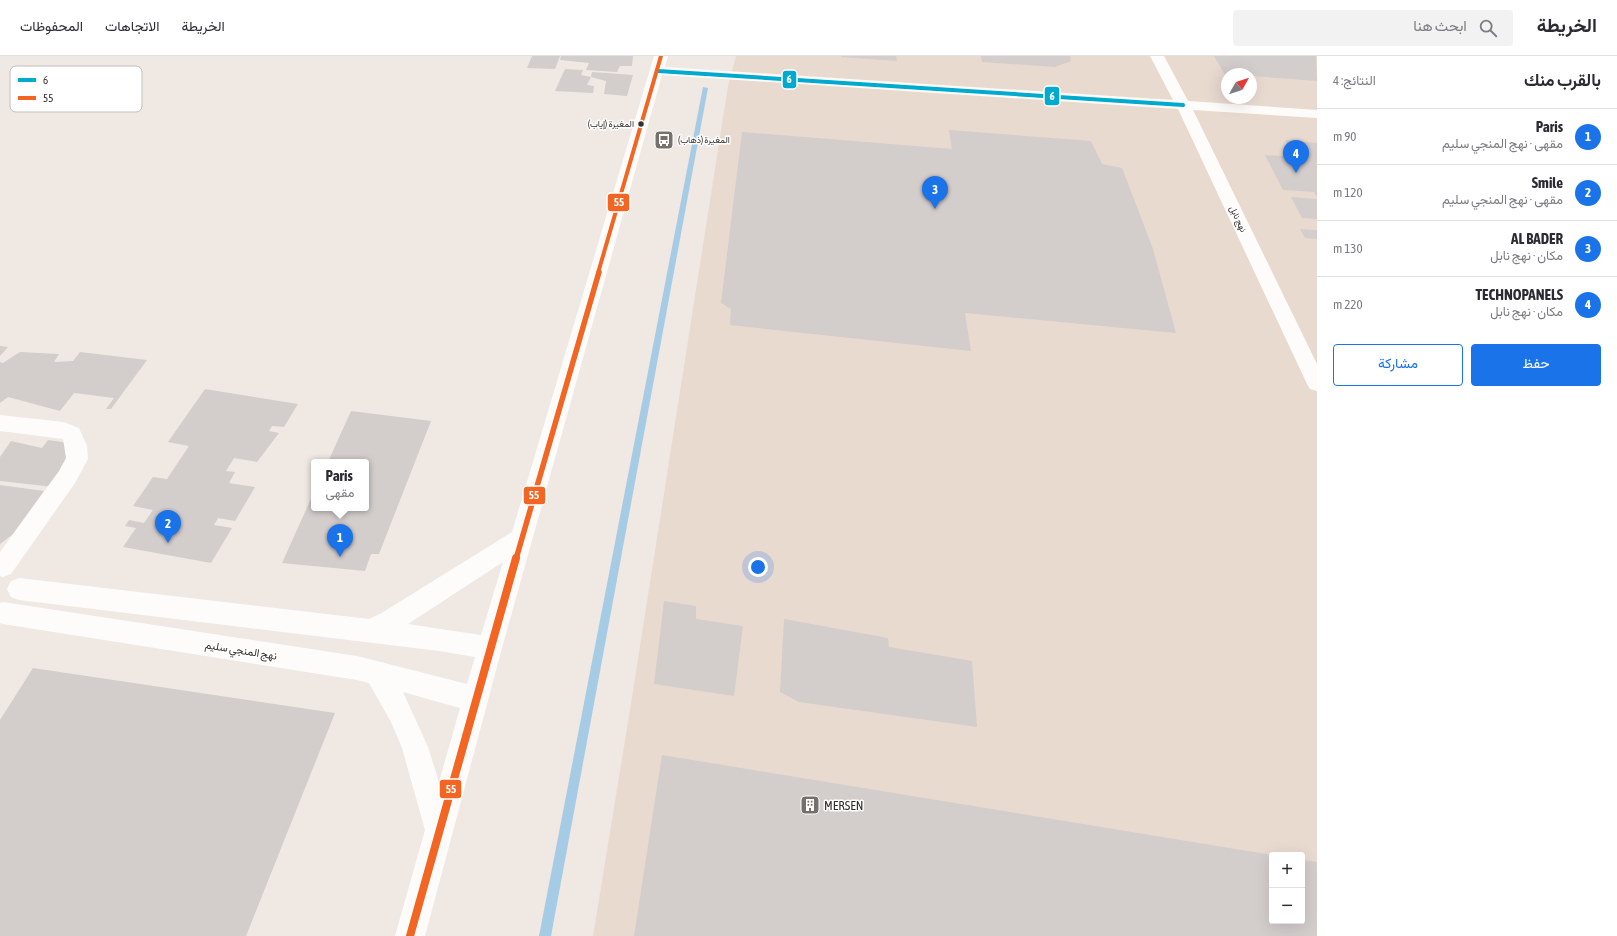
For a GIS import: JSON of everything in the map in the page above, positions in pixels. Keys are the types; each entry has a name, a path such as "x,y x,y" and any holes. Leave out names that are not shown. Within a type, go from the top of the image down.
{"street":[{"name":"نهج نابل","path":"1157,56 1183,105 1317,384"},
{"path":"410,936 490,648 659,64 977,90 1317,114"},
{"path":"0,423 64,430 72,434 76,446 77,459 67,477 1,567 13,570 19,578 19,589 14,601 2,614"},
{"path":"370,631 389,622 522,538"},
{"path":"19,589 439,639 490,648"},
{"name":"نهج المنجي سليم","path":"2,614 349,667 476,699"},
{"path":"377,673 400,713 415,747 439,830"}],"shaded area":[{"path":"736,56 1317,56 1317,936 593,936 728,86"}],"building":[{"path":"532,56 560,56 555,69 527,68"},
{"path":"561,56 633,56 632,66 620,66 617,72 586,70 589,63 560,60"},
{"path":"896,56 897,61 841,57"},
{"path":"981,56 1070,56 1071,61 1055,67 982,62"},
{"path":"1214,56 1316,56 1317,81 1257,76 1257,68 1221,68"},
{"path":"565,69 583,70 581,75 591,77 587,85 594,86 593,93 555,91"},
{"path":"592,72 633,75 627,96 604,94 606,81 591,77"},
{"path":"949,130 1091,141 1102,164 1122,168 1153,249 1176,333 965,313 971,351 730,325 731,309 721,303 742,132 952,149"},
{"path":"1285,140 1317,143 1317,197 1314,192 1283,190 1265,155 1295,157"},
{"path":"1291,197 1317,199 1317,219 1302,218"},
{"path":"1300,229 1317,230 1317,239 1305,238"},
{"path":"0,346 8,347 0,356"},
{"path":"20,352 59,354 54,362 73,361 80,352 147,360 111,409 106,409 114,398 74,393 60,411 8,397 0,403 0,362 3,363"},
{"path":"205,389 298,404 284,427 272,426 269,431 279,433 257,462 234,458 226,471 235,472 229,483 255,487 235,521 218,518 214,525 232,528 211,563 123,547 136,528 125,526 129,520 144,523 153,510 133,506 153,477 167,479 189,446 168,442"},
{"path":"351,411 431,421 379,554 371,554 365,571 282,563 311,499 311,511 369,511 369,459 329,459"},
{"path":"48,440 69,443 71,462 54,487 0,481 0,457 11,441 42,448"},
{"path":"0,485 44,491 13,534 0,544"},
{"path":"664,601 696,606 696,619 743,626 734,696 654,684"},
{"path":"784,619 888,638 889,647 972,661 977,727 799,702 780,692"},
{"path":"33,668 335,713 246,936 0,936 0,720"},
{"name":"MERSEN","path":"662,755 1269,855 1269,924 1305,924 1305,860 1317,862 1317,936 634,936"}],"waterway":[{"path":"545,936 705,88"}],"transit line":[{"name":"55","path":"410,936 490,648 661,56"},
{"name":"6","path":"658,71 1183,105"}],"place":[{"name":"المغيرة (إياب)","path":"641,124"},
{"name":"المغيرة (ذهاب)","path":"664,140"},
{"name":"TECHNOPANELS","path":"1296,173"},
{"name":"AL BADER","path":"935,209"},
{"name":"Smile","path":"168,543"},
{"name":"Paris","path":"340,557"},
{"name":"MERSEN","path":"810,805"}]}
